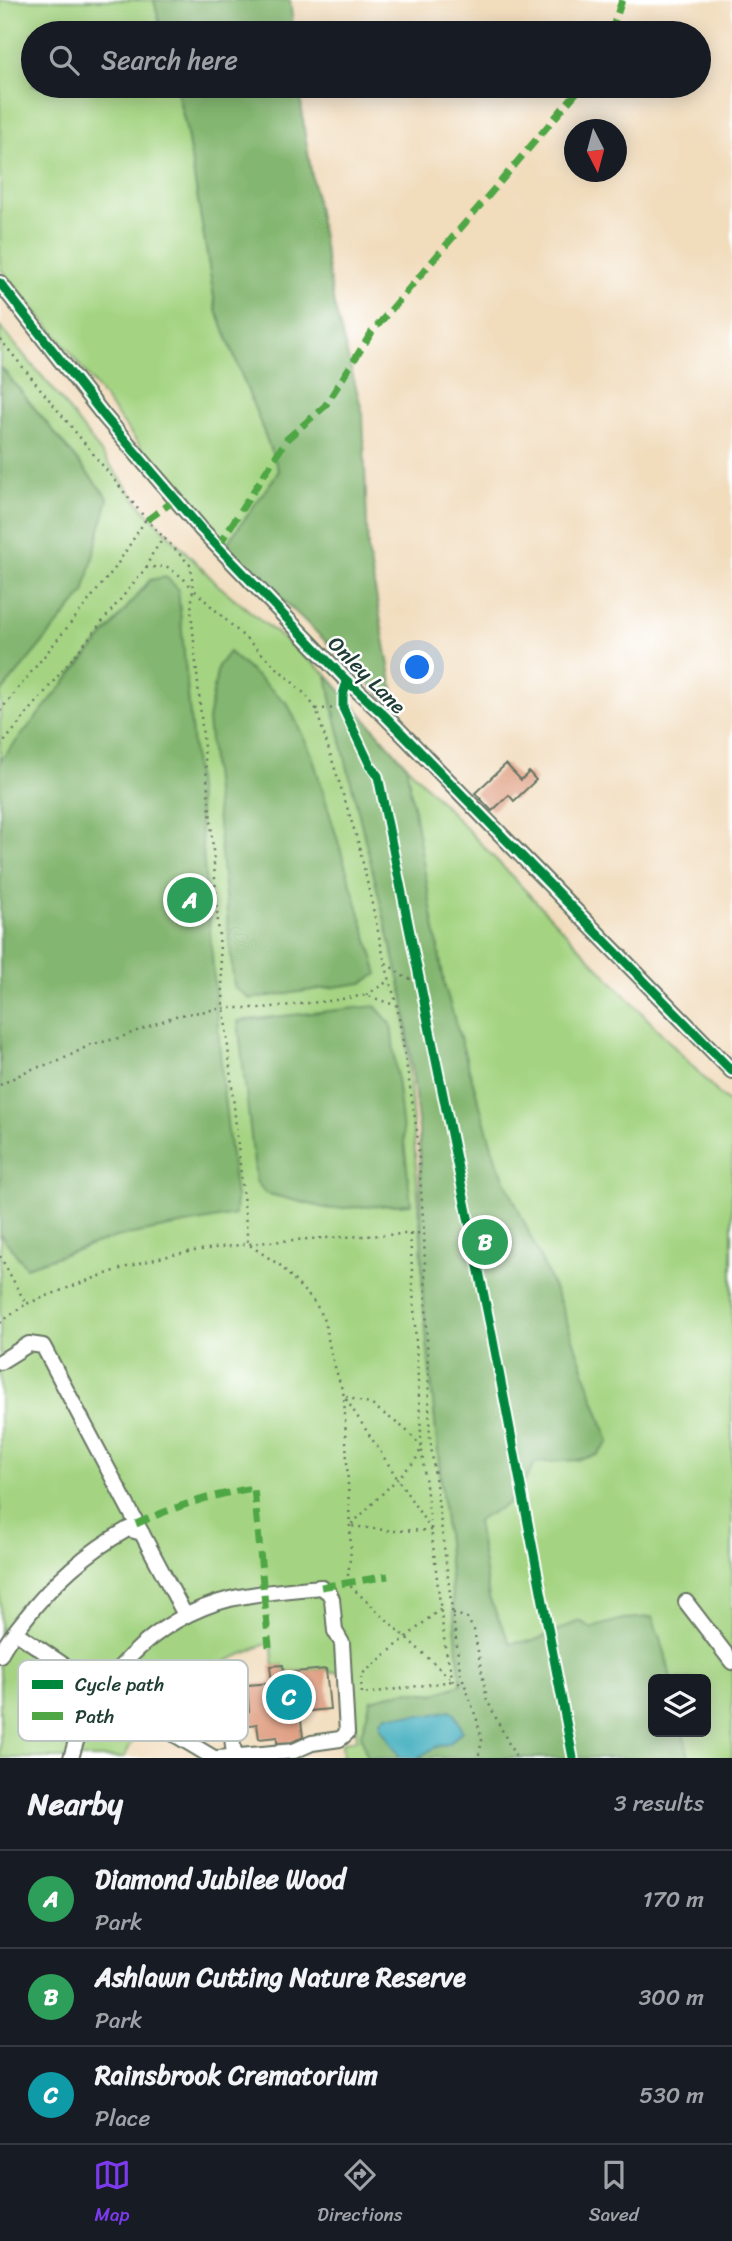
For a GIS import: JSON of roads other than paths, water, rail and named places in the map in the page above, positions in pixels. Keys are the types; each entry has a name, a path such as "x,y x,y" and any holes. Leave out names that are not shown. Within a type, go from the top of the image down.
{"street":[{"name":"Onley Lane","path":"0,283 105,417 175,500 348,681 732,1071"},
{"path":"0,1362 29,1344 43,1346 185,1615"},
{"path":"0,1655 39,1600 67,1571 128,1529 142,1533"},
{"path":"126,1660 158,1633 185,1615 231,1599 321,1587 329,1592 335,1631 342,1643 347,1733 340,1739 312,1743 294,1754 216,1758 188,1741"},
{"path":"686,1602 732,1662"},
{"path":"15,1632 57,1660"},
{"path":"71,1758 78,1741"}],"water":[{"path":"451,1710 462,1731 450,1743 436,1747 417,1758 400,1757 381,1728 381,1721 387,1715 430,1715"}],"place":[{"name":"Diamond Jubilee Wood","path":"190,900"},
{"name":"Ashlawn Cutting Nature Reserve","path":"485,1242"},
{"name":"Rainsbrook Crematorium","path":"289,1697"}]}
